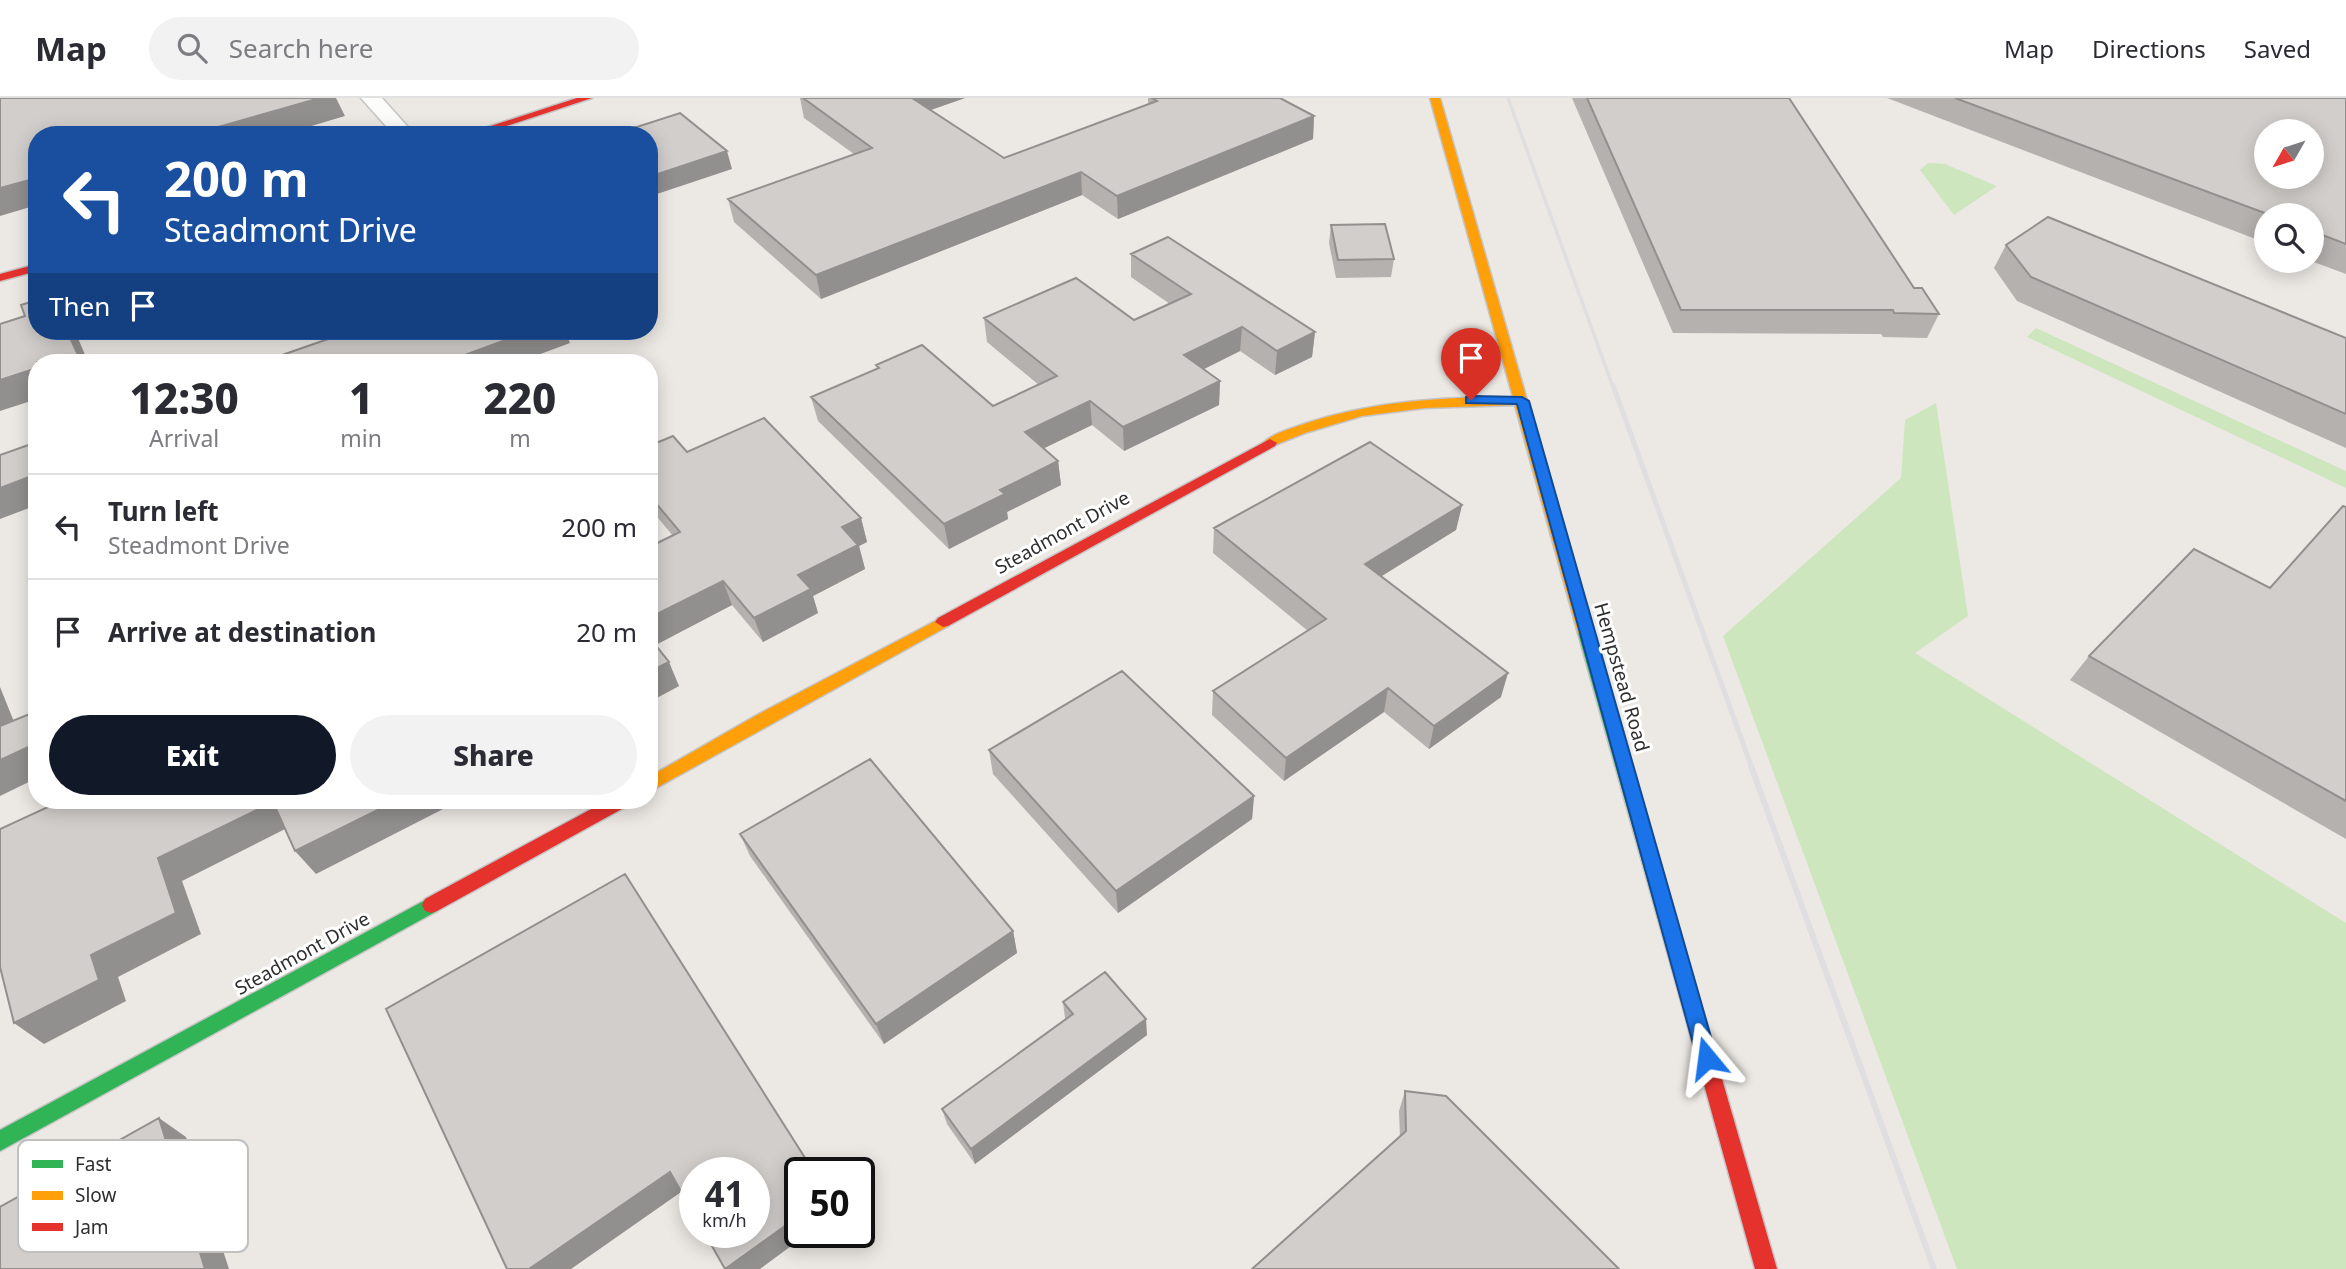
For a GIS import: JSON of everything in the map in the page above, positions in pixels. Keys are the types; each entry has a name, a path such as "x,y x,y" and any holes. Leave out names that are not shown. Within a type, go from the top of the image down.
{"street":[{"path":"371,98 397,126"},
{"path":"497,126 587,98"},
{"name":"Hempstead Road","path":"1435,98 1766,1269"},
{"path":"0,278 28,270"},
{"name":"Steadmont Drive","path":"658,780 763,719 1018,582 1228,464 1301,427 1375,408 1441,401 1522,401"},
{"name":"Steadmont Drive","path":"0,1141 607,809"}],"green space":[{"path":"1928,163 1945,164 1997,186 1954,215 1920,170"},
{"path":"2036,328 2346,471 2346,488 2027,337"},
{"path":"1936,403 1968,616 1915,653 2346,923 2346,1269 1957,1269 1723,636 1901,478 1905,420"}],"building":[{"path":"0,98 320,98 222,126 28,126 28,180 0,188"},
{"path":"803,98 912,98 1004,158 1157,101 1152,98 1280,98 1314,116 1117,196 1081,172 816,275 728,199 872,148"},
{"path":"1587,98 1789,98 1914,288 1922,288 1939,314 1894,313 1893,310 1681,310"},
{"path":"1955,98 2346,98 2346,244 2324,236 2324,203 2254,203 2254,209"},
{"path":"680,113 727,151 658,174 658,126 640,126"},
{"path":"2048,217 2346,338 2346,414 2031,277 2006,245"},
{"path":"1385,224 1394,259 1338,260 1331,225"},
{"path":"1168,237 1315,332 1277,351 1242,327 1184,355 1220,381 1177,402 1123,427 1090,401 1025,432 1058,461 1000,490 1005,494 944,524 811,397 879,368 876,365 922,345 993,406 1057,376 984,318 1076,278 1134,320 1191,294 1131,254"},
{"path":"28,303 28,340 71,340 78,354 28,354 28,371 0,380 0,324 25,316 21,305"},
{"path":"325,340 506,340 468,354 285,354"},
{"path":"764,418 861,518 842,527 858,545 798,575 811,589 754,618 723,581 658,614 658,543 680,532 658,506 658,442 673,436 687,452"},
{"path":"1370,442 1462,505 1365,564 1508,673 1434,726 1388,688 1286,758 1213,691 1326,619 1214,528"},
{"path":"28,445 28,477 0,488 0,455"},
{"path":"2343,506 2346,507 2346,801 2089,656 2194,549 2270,588"},
{"path":"658,648 669,662 658,668"},
{"path":"1122,671 1254,796 1116,891 989,750"},
{"path":"28,715 28,747 0,760 0,726"},
{"path":"870,759 1013,931 876,1024 740,834"},
{"path":"43,809 259,809 158,858 176,913 91,955 99,980 14,1023 0,967 0,829"},
{"path":"276,809 380,809 295,851"},
{"path":"625,874 804,1157 784,1157 784,1227 770,1237 770,1157 679,1157 679,1188 670,1172 529,1269 507,1269 386,1009"},
{"path":"1105,972 1146,1019 971,1149 942,1109 1073,1014 1063,1002"},
{"path":"1405,1091 1446,1096 1619,1269 1252,1269 1406,1131"},
{"path":"159,1118 166,1140 120,1140"},
{"path":"18,1197 18,1252 200,1252 205,1269 0,1269 0,1207"},
{"path":"713,1248 754,1248 725,1269"}],"railway":[{"path":"1508,98 1613,387"},
{"path":"1613,385 1752,768"},
{"path":"1751,766 1934,1269"}],"traffic: fast":[{"path":"1586,633 1680,965"},
{"path":"0,1141 431,905"}],"traffic: slow":[{"path":"1435,98 1586,633"},
{"path":"1270,443 1300,430 1362,412 1425,404 1522,401"},
{"path":"658,780 763,719 943,622"}],"traffic: jam":[{"path":"497,126 587,98"},
{"path":"0,278 28,270"},
{"path":"943,622 1270,443"},
{"path":"431,905 607,809"},
{"path":"1680,965 1766,1269"}],"route":[{"path":"1471,400 1522,401 1707,1058"}]}
